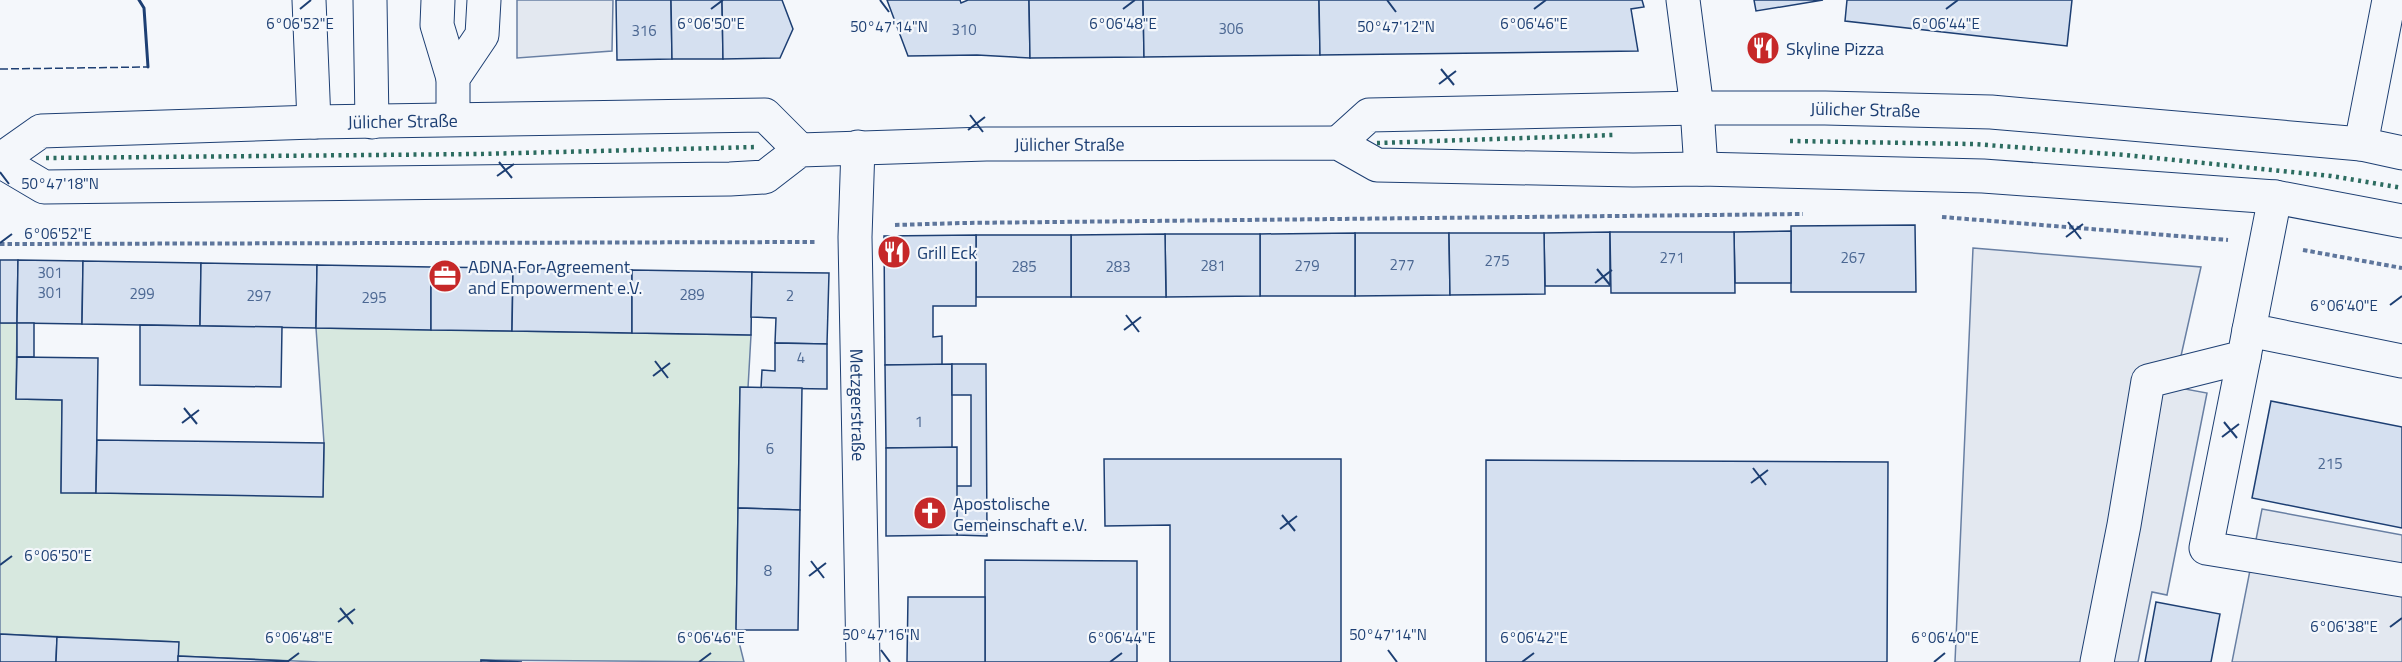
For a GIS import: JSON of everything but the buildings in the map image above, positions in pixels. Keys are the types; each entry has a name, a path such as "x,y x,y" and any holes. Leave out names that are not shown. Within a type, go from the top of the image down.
{"main road":[{"path":"309,0 314,122"},
{"path":"370,0 372,122"},
{"path":"438,0 437,25 453,78 453,119"},
{"path":"453,78 482,34 484,0"},
{"path":"1683,0 1697,108 1701,169"},
{"path":"2361,144 2390,0"},
{"name":"Jülicher Straße","path":"1338,143 1369,116 1697,108 1825,108 1991,112 2361,144 2402,153"},
{"name":"Jülicher Straße","path":"800,150 765,116 453,119 41,131 0,160 44,187 729,179 765,177 800,150 986,144 1338,143 1377,165 1633,170 1701,169 1983,176 2275,197 2402,221"},
{"name":"Metzgerstraße","path":"858,147 855,237 863,662"},
{"path":"2275,197 2206,548 2402,580"},
{"path":"2097,662 2124,525 2148,381 2247,344 2402,361"}],"path":[{"path":"895,225 1809,214"},
{"path":"1938,217 2266,243 2402,268"},
{"path":"0,244 823,242"}],"shaded area":[{"path":"517,0 613,0 612,51 517,58"},
{"path":"1973,248 2201,267 2174,387 2207,393 2167,595 2152,592 2138,662 1955,662"},
{"path":"0,323 17,323 16,399 62,400 61,492 96,493 323,496 324,443 316,328 751,335 748,388 740,388 736,630 744,662 481,660 481,662 319,662 178,656 178,642 0,634"},
{"path":"2262,509 2402,535 2402,662 2232,662"}],"hedge":[{"path":"1377,143 1613,135"},
{"path":"1790,141 1973,144 2125,155 2331,176 2402,188"},
{"path":"46,158 479,154 758,147"}],"fence":[{"path":"0,69 148,67"}],"wall":[{"path":"139,0 144,8 148,67"}],"place":[{"name":"Skyline Pizza","path":"1763,48"},
{"name":"Grill Eck","path":"894,252"},
{"name":"ADNA For Agreement and Empowerment e.V.","path":"445,276"},
{"name":"Apostolische Gemeinschaft e.V.","path":"930,513"}]}
